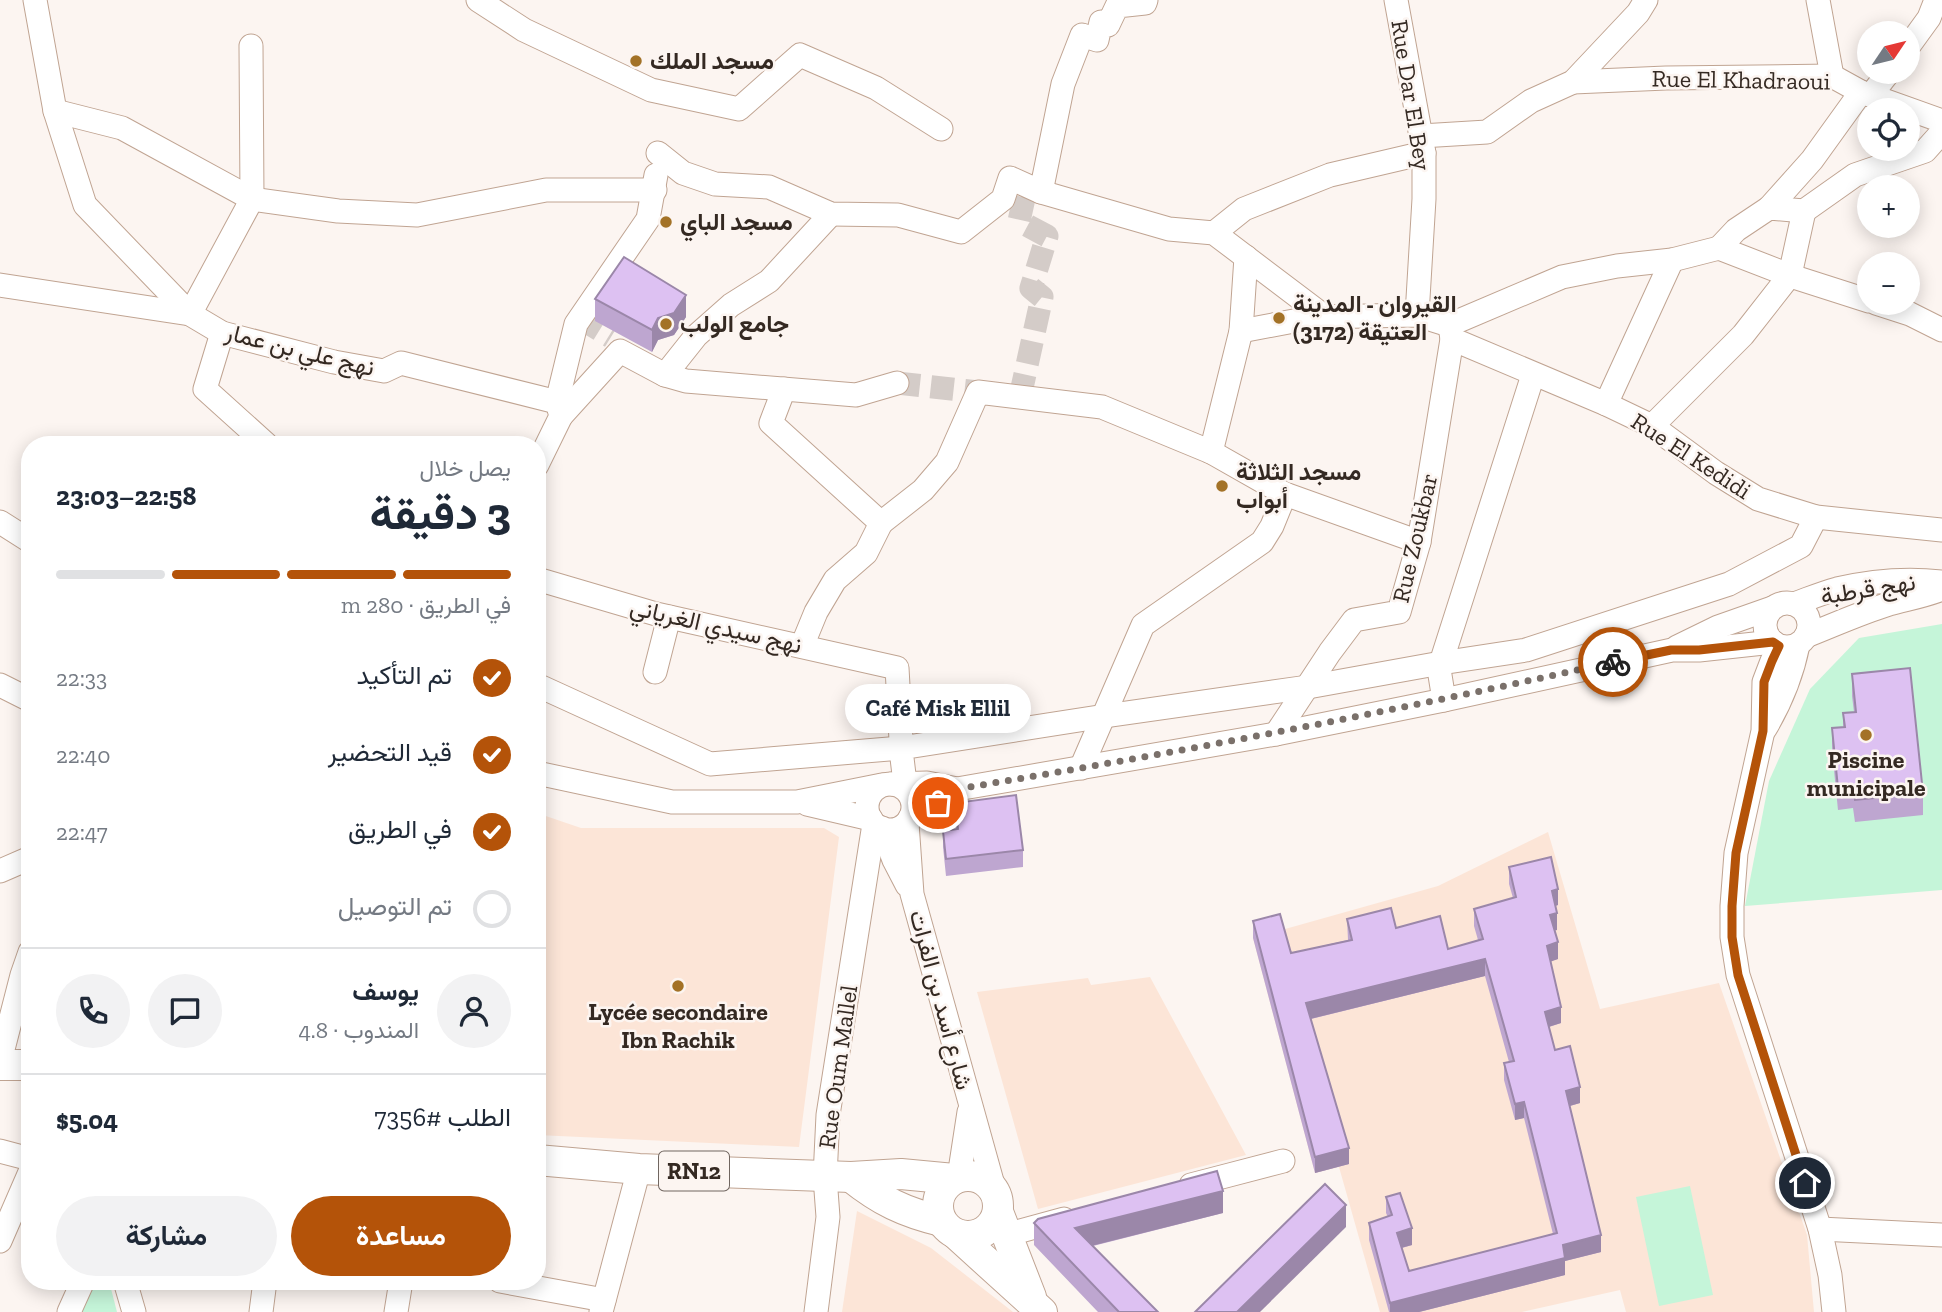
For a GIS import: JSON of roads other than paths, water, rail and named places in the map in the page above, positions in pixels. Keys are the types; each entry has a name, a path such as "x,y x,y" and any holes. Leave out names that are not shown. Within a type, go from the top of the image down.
{"main road":[{"path":"0,1063 21,1064"},
{"name":"RN12","path":"546,1161 639,1169 838,1177"},
{"path":"838,1177 901,1174 957,1178 967,1176 983,1180 1038,1308"},
{"path":"838,1177 864,1188 898,1208 974,1236 983,1233 999,1213"},
{"path":"957,1178 941,1192 938,1211 949,1228 1038,1308"}],"street":[{"path":"35,0 55,111 85,205 190,314 252,199 251,46"},
{"path":"478,0 524,30 652,90 739,109 800,55 876,88 941,129"},
{"path":"1041,192 1063,84 1082,35 1097,40 1101,22 1108,25 1117,6 1145,3 1146,0"},
{"name":"Rue Dar El Bey","path":"1396,0 1422,144 1424,199 1418,315"},
{"path":"1214,233 1244,209 1330,175 1422,144 1487,132 1531,100 1573,82 1639,13 1646,0"},
{"path":"1818,0 1832,76"},
{"path":"1920,30 1929,18 1936,0"},
{"name":"Rue El Khadraoui","path":"1573,82 1832,76 1866,94 1942,121"},
{"path":"1451,332 1562,277 1672,260 1719,247 1736,230 1769,208 1876,84"},
{"path":"55,111 122,128 252,199 338,211 417,215 546,190 655,190"},
{"path":"1769,208 1804,211 1855,175 1925,151 1942,132"},
{"path":"546,442 559,409 576,324 648,219 655,190 658,153 683,173 715,184 769,187 831,214 898,215 961,232 1003,199 1010,178 1041,192 1169,229 1214,233 1325,317"},
{"path":"1652,426 1743,335 1790,275 1804,211"},
{"path":"665,375 696,336 731,305 769,281 831,214"},
{"path":"1719,247 1790,275 1857,297"},
{"path":"1210,452 1241,331 1246,257"},
{"path":"1606,404 1672,260"},
{"name":"نهج علي بن عمار","path":"0,285 190,314 222,333 334,362 384,371 401,363 559,409"},
{"name":"Rue El Kedidi","path":"1241,331 1315,317 1418,315 1533,374 1652,426 1716,473 1758,499 1816,517 1942,534"},
{"path":"1912,315 1942,330"},
{"name":"Rue Zoukbar","path":"1276,734 1354,620 1399,612 1419,542 1451,332"},
{"path":"222,333 205,389 257,436"},
{"path":"559,409 616,344 665,375 686,381 856,395 897,383"},
{"path":"1444,700 1439,669 1533,374"},
{"path":"784,389 771,423 881,523"},
{"path":"802,646 816,612 835,579 866,553 881,523 923,490 947,462 978,392 1102,407 1210,452 1284,494 1419,542"},
{"path":"1081,768 1143,625 1262,542 1272,526 1284,494"},
{"path":"546,689 710,764 901,748 1308,687 1525,650 1729,584 1801,546 1816,517"},
{"path":"0,522 21,535"},
{"name":"نهج قرطبة","path":"1671,650 1718,627 1835,590 1909,579 1942,582"},
{"name":"نهج سيدي الغرياني","path":"546,582 668,617 897,668 901,748"},
{"name":"نهج قرطبة","path":"957,789 1276,734 1671,650 1789,642 1851,617 1942,589"},
{"path":"1783,606 1801,608 1806,614 1809,629 1789,642 1768,636 1765,629 1767,614 1783,606"},
{"path":"655,672 668,617"},
{"path":"1789,642 1790,677 1763,731 1736,853 1732,937 1741,986 1820,1229 1830,1275 1834,1312"},
{"path":"0,685 21,695"},
{"path":"893,784 901,748"},
{"path":"546,775 672,802 797,802 893,784 927,783 957,789"},
{"path":"893,784 907,792 911,800 912,809 908,820 912,894 876,824 867,812 867,804 875,789 893,784"},
{"path":"797,802 891,830 899,828 957,789"},
{"name":"Rue Oum Mallel","path":"816,1312 828,1217 838,1177 828,1115 876,824"},
{"path":"0,871 21,862"},
{"name":"شارع أسد بن الفرات","path":"912,894 999,1213"},
{"path":"0,1063 21,979"},
{"path":"957,1178 970,1105"},
{"path":"0,1151 21,1156"},
{"path":"1164,1192 1283,1161"},
{"path":"537,1290 602,1306 639,1169"},
{"path":"0,1241 21,1193"},
{"path":"999,1213 1085,1213"},
{"path":"1820,1229 1942,1235"},
{"path":"69,1312 79,1290"},
{"path":"128,1290 134,1312"},
{"path":"261,1312 264,1290"},
{"path":"396,1312 400,1290"}],"tunnel":[{"path":"1020,397 1042,297 1031,288 1047,236 1019,221 1027,185"},
{"path":"580,318 611,337"},
{"path":"897,383 978,392"}],"place":[{"name":"مسجد الملك","path":"636,61"},
{"name":"مسجد الباي","path":"666,222"},
{"name":"القيروان - المدينة العتيقة (3172)","path":"1279,318"},
{"name":"جامع الولب","path":"666,324"},
{"name":"مسجد الثلاثة أبواب","path":"1222,486"},
{"name":"Piscine municipale","path":"1866,735"},
{"name":"Café Misk Ellil","path":"938,803"},
{"name":"Lycée secondaire Ibn Rachik","path":"678,986"}]}
